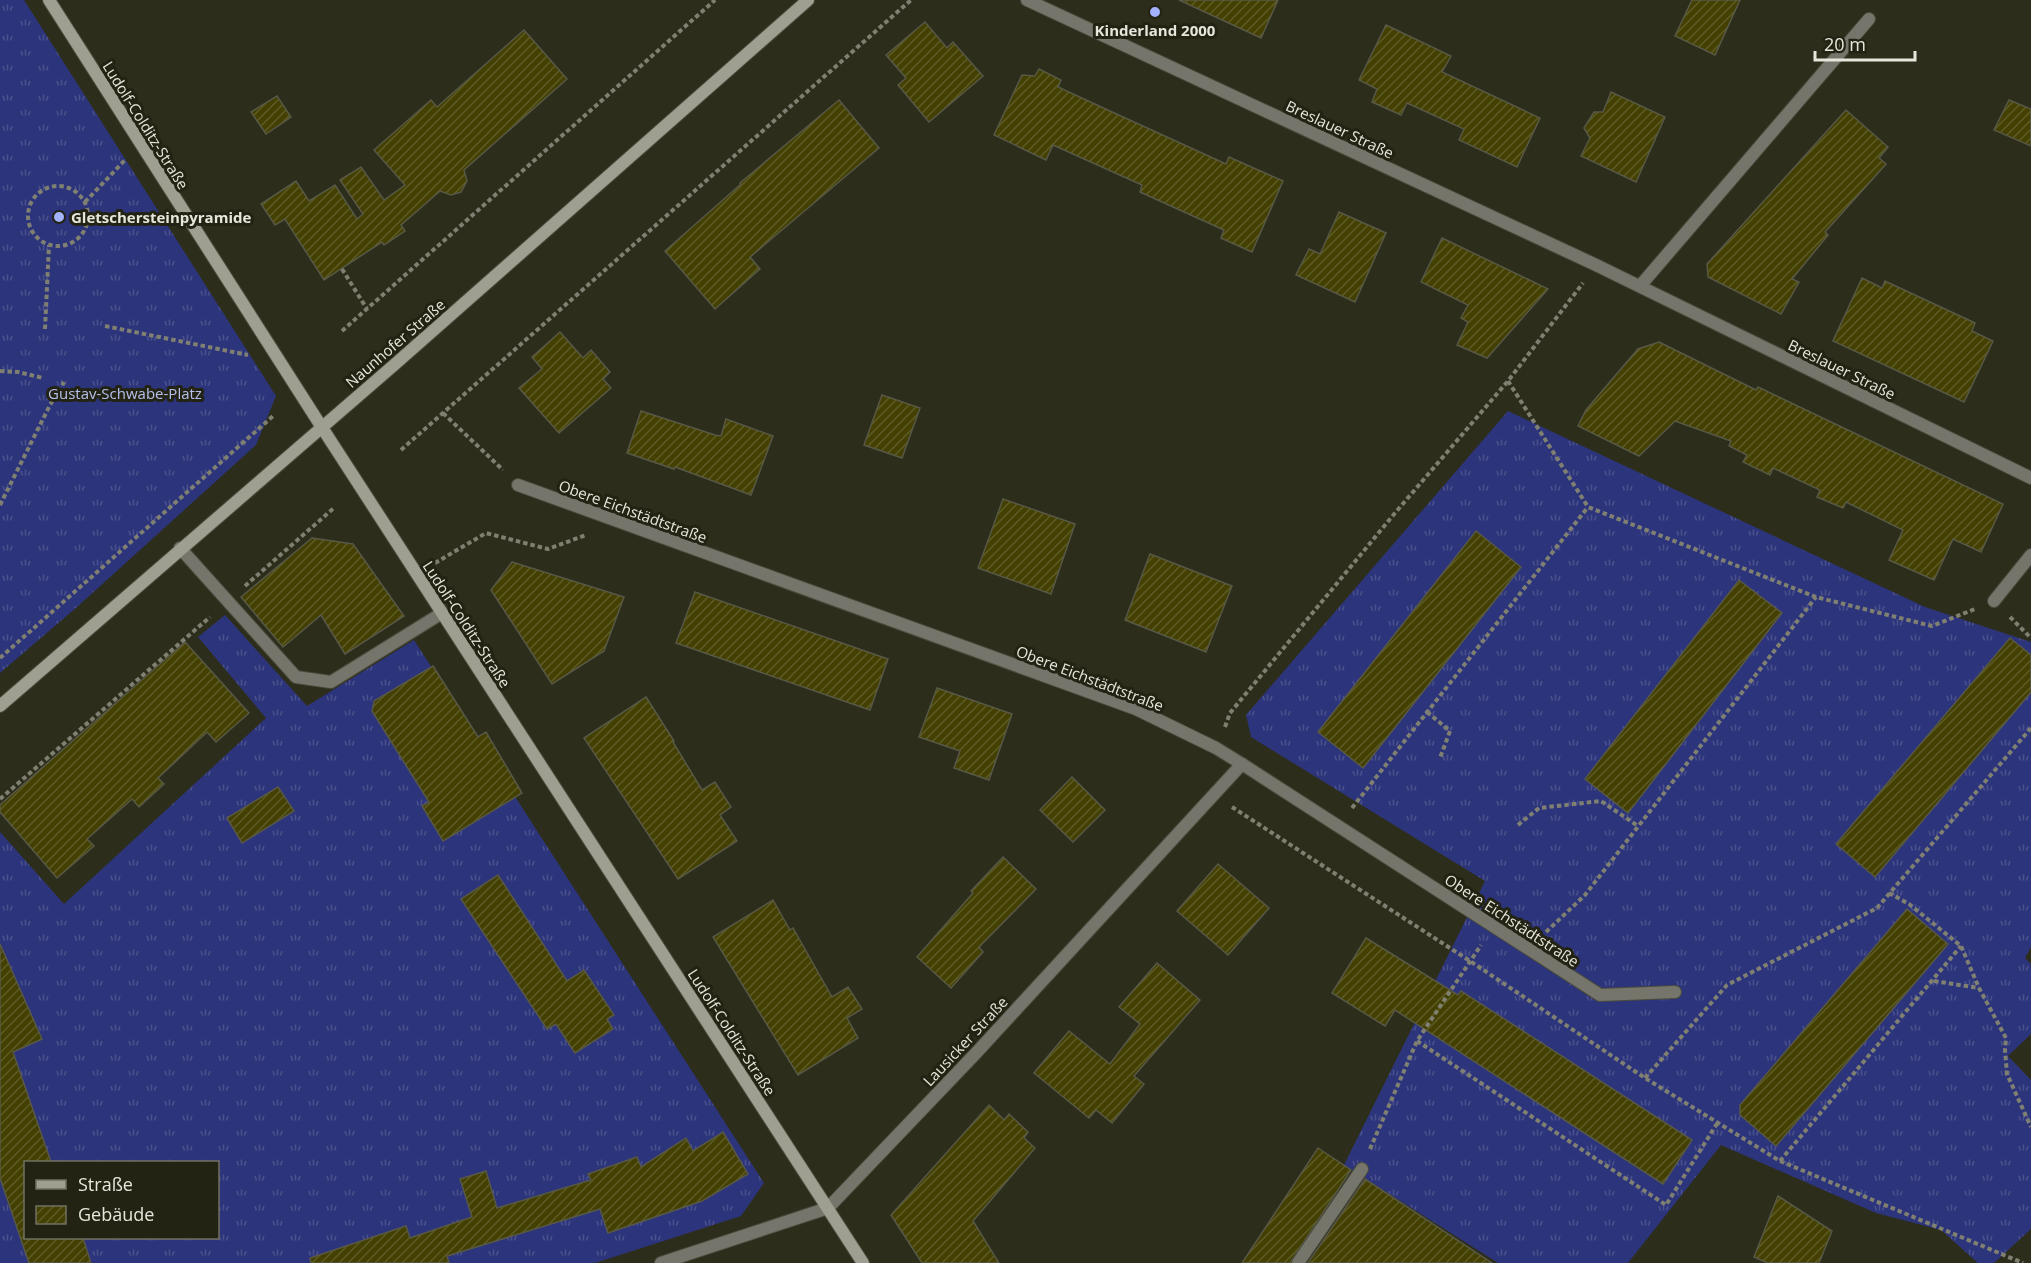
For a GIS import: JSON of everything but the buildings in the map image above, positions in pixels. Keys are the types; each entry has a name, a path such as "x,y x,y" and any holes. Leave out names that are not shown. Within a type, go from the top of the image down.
{"street":[{"name":"Ludolf-Colditz-Straße","path":"49,0 321,426 863,1263"},
{"name":"Naunhofer Straße","path":"0,706 807,0"},
{"name":"Breslauer Straße","path":"1027,0 1596,265 2031,478"},
{"path":"1640,286 1869,19"},
{"name":"Obere Eichstädtstraße","path":"518,485 1136,709 1216,748 1242,764 1600,995 1675,992"},
{"path":"180,548 296,676 331,682 442,613"},
{"path":"1994,601 2031,555"},
{"name":"Lausicker Straße","path":"661,1263 828,1208 976,1052 1242,764"},
{"path":"1298,1263 1362,1169"}],"path":[{"path":"342,331 715,0"},
{"path":"401,450 911,0"},
{"path":"85,202 140,144"},
{"path":"49,188 70,189 85,202 88,220 85,230 78,239 69,244 49,245 33,232 29,222 29,212 35,197 49,188"},
{"path":"45,329 49,245"},
{"path":"1216,748 1230,713 1395,513 1508,381 1596,265"},
{"path":"342,268 367,309"},
{"path":"105,326 281,362"},
{"path":"0,371 18,372 43,378"},
{"path":"1508,381 1588,507 1816,597 1932,626 1994,601 2031,638"},
{"path":"0,505 50,405 64,382"},
{"path":"443,413 518,485"},
{"path":"0,658 273,416"},
{"path":"0,799 335,507"},
{"path":"1338,826 1588,507"},
{"path":"417,574 486,533 548,549 621,523"},
{"path":"1528,948 1585,895 1816,597"},
{"path":"1427,712 1450,731 1440,758"},
{"path":"1645,1078 1727,985 1877,908 2031,728"},
{"path":"1213,795 1470,961 1645,1078 1780,1161 2023,1263"},
{"path":"1518,825 1539,808 1601,801 1638,826"},
{"path":"1889,893 1909,904 1961,946 1979,988 2006,1038 2007,1074 2031,1127"},
{"path":"1780,1161 1934,981 1961,946"},
{"path":"1362,1169 1417,1041 1470,961"},
{"path":"1934,981 1979,988"},
{"path":"1417,1041 1666,1205 1718,1122"}],"green space":[{"name":"Gustav-Schwabe-Platz","path":"0,0 24,0 276,396 256,445 77,607 0,673"},
{"path":"1508,411 1925,607 2031,642 2031,947 2025,958 2031,964 2031,1034 2008,1056 2031,1080 2031,1229 1994,1263 1978,1263 1941,1230 1876,1213 1721,1145 1628,1263 1498,1263 1344,1165 1485,881 1251,737 1246,715"},
{"path":"225,615 307,706 414,640 764,1183 741,1216 595,1263 0,1263 0,832 64,904 266,718 198,637"}],"place":[{"name":"Kinderland 2000","path":"1155,12"},
{"name":"Gletschersteinpyramide","path":"59,217"}]}
